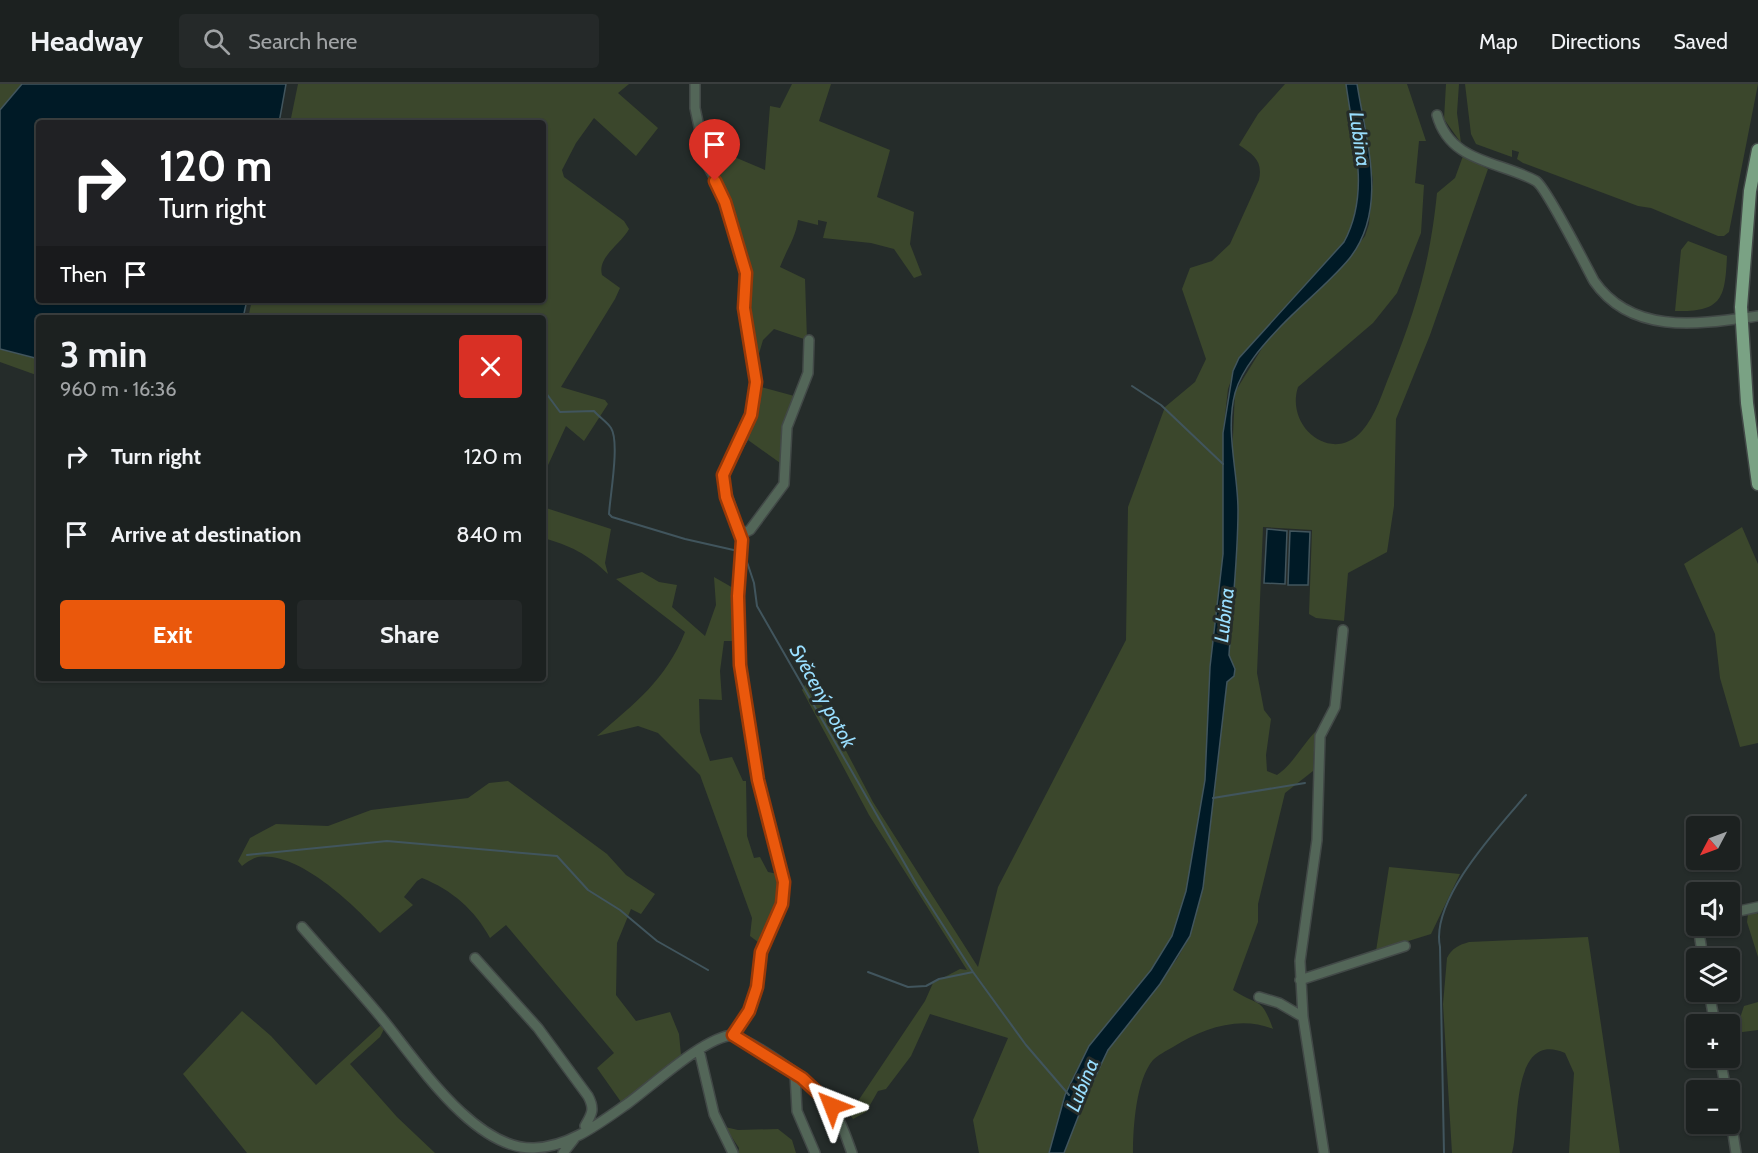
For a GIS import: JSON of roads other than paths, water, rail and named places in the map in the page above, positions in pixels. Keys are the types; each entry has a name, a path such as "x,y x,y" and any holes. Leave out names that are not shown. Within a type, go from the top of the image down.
{"main road":[{"path":"1758,150 1743,254 1742,318 1747,403 1758,484"}],"street":[{"path":"303,927 381,1017 430,1080 476,1126 494,1136 530,1148 574,1138 588,1130 699,1050 719,1038 733,1035 749,1011 758,984 761,952 782,904 784,882 758,780 740,665 738,596 742,534 726,497 723,475 743,437 755,400 756,382 744,308 746,273 723,194 706,164 695,108 695,84"},
{"path":"1437,115 1441,130 1458,148 1539,182 1594,281 1619,308 1640,318 1665,323 1758,316"},
{"path":"742,534 750,530 784,484 787,428 808,373 809,340"},
{"path":"1324,1153 1303,1017 1300,980 1301,942 1317,840 1320,736 1335,707 1343,630"},
{"path":"1740,911 1758,908"},
{"path":"1300,980 1406,946"},
{"path":"475,958 538,1028 588,1096 593,1106 592,1114 585,1126 588,1130"},
{"path":"1259,997 1279,1003 1303,1017"},
{"path":"733,1035 815,1088 832,1106 852,1153"},
{"path":"699,1050 714,1114 733,1153"},
{"path":"795,1074 797,1111 815,1153"},
{"path":"1733,1134 1736,1153"},
{"path":"563,1153 574,1138"}],"water":[{"path":"22,84 286,84 280,120 36,120 36,303 246,303 244,315 36,315 36,358 0,349 0,110"},
{"name":"Lubina","path":"1346,84 1357,84 1369,151 1371,197 1368,219 1361,239 1341,268 1281,326 1254,357 1238,384 1232,407 1231,422 1238,510 1229,655 1235,669 1234,676 1227,682 1203,888 1190,936 1160,984 1108,1050 1087,1094 1064,1153 1049,1153 1065,1095 1089,1046 1151,970 1172,936 1186,891 1205,780 1210,667 1223,554 1223,433 1233,371 1239,358 1344,242 1352,223 1357,204 1358,164"},
{"path":"1267,529 1287,531 1285,584 1264,583"},
{"path":"1290,531 1310,532 1308,585 1288,585"}],"waterway":[{"path":"1132,386 1161,405 1223,464"},
{"name":"Svěcený potok","path":"546,393 560,412 594,411 611,428 615,445 609,514 612,517 685,539 738,551"},
{"name":"Svěcený potok","path":"745,556 754,583 757,606 917,885 973,972 1026,1045 1069,1095"},
{"path":"1213,798 1305,783"},
{"path":"1444,1153 1440,928 1445,908 1468,866 1526,795"},
{"path":"247,855 387,841 557,856 588,890 620,910 657,941 708,970"},
{"path":"868,972 908,987 926,986 939,979 973,972"}]}
